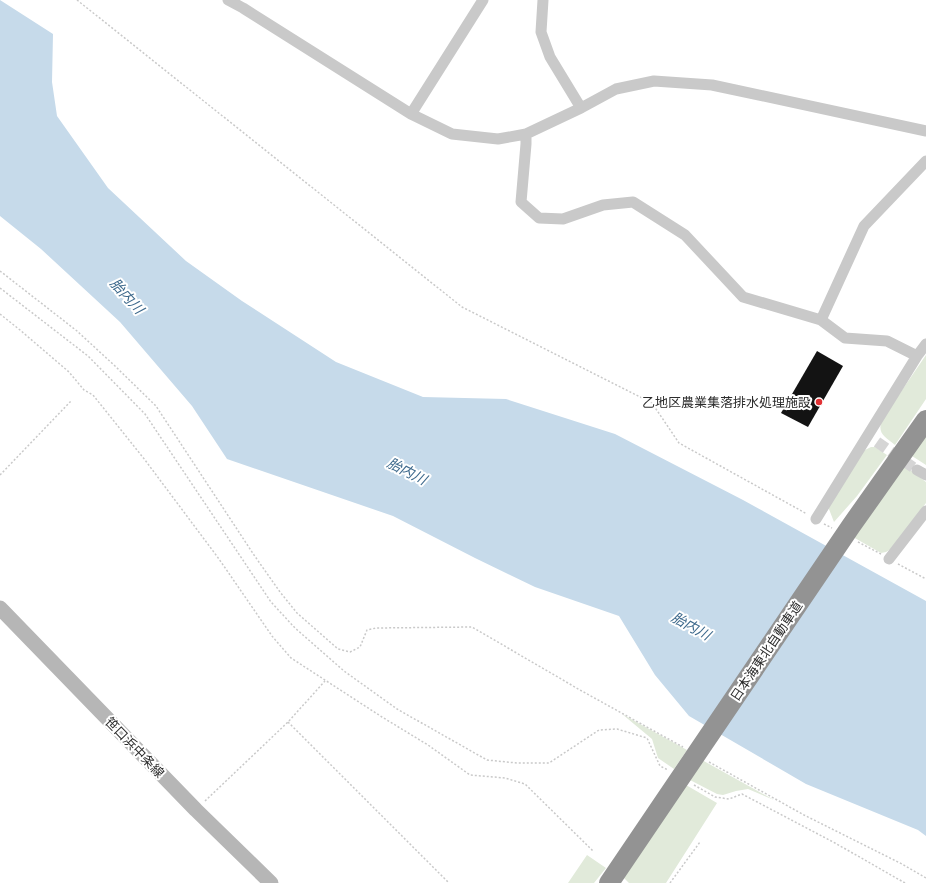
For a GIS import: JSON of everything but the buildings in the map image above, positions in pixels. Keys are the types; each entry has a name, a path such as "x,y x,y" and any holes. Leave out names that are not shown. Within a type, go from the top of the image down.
{"highway":[{"name":"日本海東北自動車道","path":"609,883 670,779 926,420"}],"main road":[{"name":"笹口浜中条線","path":"0,608 196,810 271,883"}],"street":[{"path":"228,0 411,114 452,134 498,139 526,134 581,108 616,88 654,81 712,86 926,131"},
{"path":"411,114 483,0"},
{"path":"542,0 541,32 550,57 581,108"},
{"path":"526,134 521,202 539,218 563,219 603,205 633,202 685,235 743,297 821,320 845,338 887,341 917,356"},
{"path":"821,320 864,226 926,161"},
{"path":"816,519 872,439 917,356 926,344"},
{"path":"889,559 926,511"}],"path":[{"path":"77,0 462,307 652,403 679,443 836,530"},
{"path":"0,272 77,331 156,406 280,592 298,613 338,650 350,652 360,647 367,630 376,628 472,627 580,690 688,749"},
{"path":"0,288 88,356 145,414 271,602 295,628 344,671 397,709 487,760 517,763 549,763 599,730 617,729 647,738 660,766 670,779"},
{"path":"0,314 69,372 84,390 93,395 145,460 219,559 272,636 291,658 428,745 470,775 505,778 525,784 593,851"},
{"path":"0,475 70,402"},
{"path":"856,541 926,579"},
{"path":"196,810 288,722 325,681"},
{"path":"288,722 449,883"},
{"path":"706,760 804,815 902,864 926,878"},
{"path":"694,785 715,797 729,798 742,794 835,843 905,883"},
{"path":"670,883 700,842"}],"green space":[{"path":"926,355 926,399 895,445 882,434 880,427 881,423"},
{"path":"926,435 926,465 912,456"},
{"path":"871,447 875,447 887,455 857,496 834,522 827,504 863,451"},
{"path":"905,466 926,482 926,503 891,549 881,553 853,537"},
{"path":"622,714 687,750 674,769 658,758 652,739"},
{"path":"702,760 774,800 748,789 723,795 717,794 690,780"},
{"path":"686,785 717,803 666,883 629,883 622,876"},
{"path":"587,855 606,868 594,883 568,883"}],"water":[{"name":"胎内川","path":"0,0 53,34 52,82 57,116 108,188 186,261 242,301 336,362 423,397 506,399 615,434 743,500 926,601 926,836 918,830 806,784 689,716 655,675 619,616 535,587 393,516 227,459 192,406 120,322 41,249 0,216"}],"tunnel":[{"path":"877,442 917,470"}],"place":[{"name":"乙地区農業集落排水処理施設","path":"819,402"}]}
